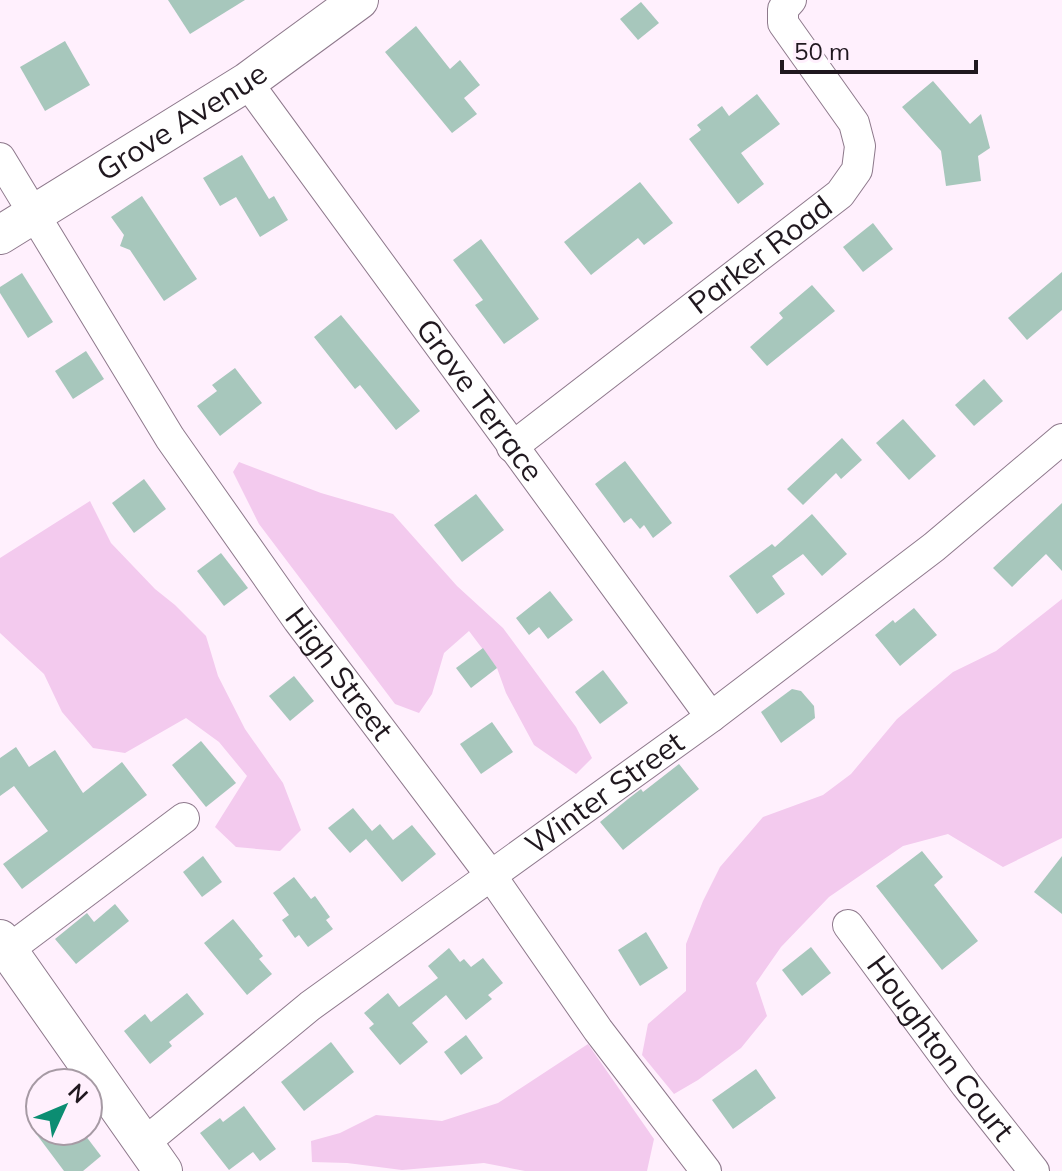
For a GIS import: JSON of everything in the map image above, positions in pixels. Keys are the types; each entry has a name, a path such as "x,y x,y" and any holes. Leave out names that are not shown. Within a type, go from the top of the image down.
{"street":[{"name":"Grove Avenue","path":"0,235 247,82 359,0"},
{"name":"Parker Road","path":"512,447 840,194 857,170 860,146 854,123 783,23 787,5"},
{"name":"Grove Terrace","path":"247,82 711,717"},
{"name":"High Street","path":"0,158 170,438 298,620 492,877 598,1030 706,1171"},
{"name":"Winter Street","path":"153,1158 310,1006 711,717 934,547 1062,439"},
{"path":"153,1158 4,944 184,818"},
{"name":"Houghton Court","path":"848,925 1034,1171"}],"shaded area":[{"path":"239,462 321,493 393,514 457,586 503,628 576,727 592,758 576,774 534,745 506,693 497,668 469,631 444,653 432,694 419,713 395,704 259,524 233,472"},
{"path":"90,501 111,543 206,636 218,676 245,729 283,783 301,830 280,851 236,847 215,827 247,776 219,742 186,718 125,753 93,748 62,712 44,674 0,633 0,558"},
{"path":"1062,599 1062,838 1003,867 948,834 903,846 829,897 781,947 756,983 767,1016 741,1048 674,1094 642,1055 648,1024 686,991 686,944 720,867 763,817 823,795 851,774 897,719 953,672 996,651"},
{"path":"588,1044 654,1139 647,1171 525,1171 484,1163 402,1170 312,1162 311,1141 340,1133 376,1115 442,1121 498,1103"}],"building":[{"path":"168,0 245,0 190,34"},
{"path":"641,2 659,23 638,40 620,19"},
{"path":"416,26 450,69 460,60 480,85 464,98 477,114 452,133 385,52"},
{"path":"65,41 90,85 45,111 20,67"},
{"path":"933,81 970,124 981,114 990,148 978,156 981,181 946,186 941,151 902,107"},
{"path":"757,94 780,124 741,153 764,184 738,204 689,139 701,130 697,125 722,106 729,116"},
{"path":"242,155 269,199 274,196 288,220 260,237 236,197 220,206 203,178"},
{"path":"640,182 673,223 644,245 638,238 591,275 564,242"},
{"path":"142,196 197,279 164,301 130,250 120,246 124,235 111,217"},
{"path":"873,223 893,249 863,272 843,247"},
{"path":"481,239 539,319 504,344 475,305 483,300 453,260"},
{"path":"1062,272 1062,310 1027,340 1008,318"},
{"path":"22,273 53,322 28,338 0,293 0,287"},
{"path":"812,285 835,311 767,366 750,347 783,318 779,313"},
{"path":"341,315 420,411 396,430 360,385 355,389 314,337"},
{"path":"86,351 104,379 73,399 55,371"},
{"path":"235,368 262,403 220,436 197,406 217,391 212,385"},
{"path":"984,379 1003,401 974,426 955,405"},
{"path":"903,419 936,456 909,480 876,443"},
{"path":"842,438 862,460 841,479 836,473 803,505 787,489"},
{"path":"625,461 672,523 653,538 644,525 640,529 631,518 624,523 595,484"},
{"path":"144,479 166,509 134,533 112,503"},
{"path":"476,494 504,530 462,562 434,525"},
{"path":"1062,503 1062,571 1046,554 1012,587 993,568"},
{"path":"812,514 847,554 822,576 803,554 772,576 785,594 757,614 729,576 772,544 775,547"},
{"path":"221,553 248,588 224,606 197,571"},
{"path":"550,591 573,620 548,639 539,627 529,635 516,618"},
{"path":"914,608 937,635 900,666 875,635"},
{"path":"483,648 497,668 471,688 456,668"},
{"path":"603,670 628,703 600,724 575,692"},
{"path":"294,676 314,701 290,721 269,696"},
{"path":"792,689 801,691 814,706 815,718 781,743 761,712"},
{"path":"492,722 513,752 481,774 460,744"},
{"path":"201,741 236,783 206,807 172,765"},
{"path":"16,747 29,767 55,750 83,793 122,762 147,795 22,889 3,864 48,831 14,786 0,796 0,758"},
{"path":"679,764 699,789 623,850 600,822"},
{"path":"353,808 372,831 380,824 393,840 412,825 436,854 402,882 366,839 350,853 328,828"},
{"path":"922,851 943,877 934,885 978,941 942,970 876,886"},
{"path":"203,856 222,882 202,897 183,872"},
{"path":"1062,856 1062,914 1034,892"},
{"path":"294,877 311,899 315,896 330,917 326,920 333,929 308,947 299,935 295,938 282,920 289,915 273,893"},
{"path":"115,904 129,921 76,964 55,939 87,913 94,922"},
{"path":"233,919 263,956 259,959 272,974 247,995 204,943"},
{"path":"646,932 668,968 640,986 618,950"},
{"path":"811,947 831,973 802,996 782,970"},
{"path":"449,948 460,962 464,959 471,967 483,958 503,983 488,995 492,999 466,1020 446,995 412,1023 428,1042 400,1065 369,1028 374,1024 364,1013 388,993 399,1007 438,978 428,966"},
{"path":"187,993 204,1014 169,1042 172,1046 150,1064 124,1031 145,1014 151,1022"},
{"path":"466,1035 483,1058 461,1075 444,1052"},
{"path":"331,1042 354,1072 304,1111 281,1082"},
{"path":"756,1069 776,1098 733,1129 712,1100"},
{"path":"244,1106 276,1149 260,1161 253,1152 229,1170 200,1133 220,1118 223,1122"},
{"path":"46,1147 94,1147 101,1156 83,1171 64,1171"}]}
